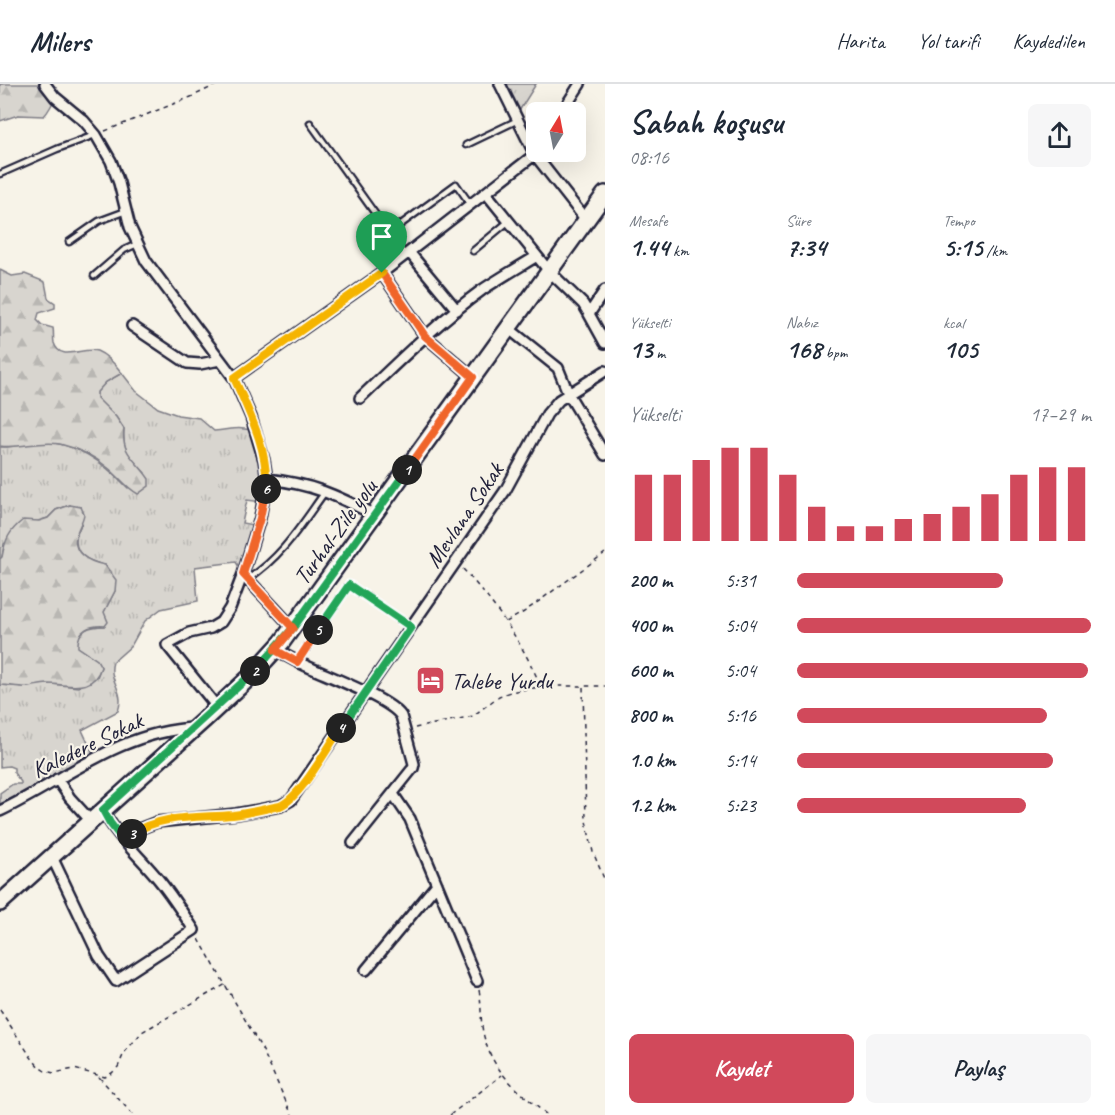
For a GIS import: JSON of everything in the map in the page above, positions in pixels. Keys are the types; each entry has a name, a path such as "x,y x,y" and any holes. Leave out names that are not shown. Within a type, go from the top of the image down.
{"main road":[{"name":"Turhal-Zile yolu","path":"0,903 195,728 275,650 375,515 586,220 604,199"}],"street":[{"path":"45,84 55,97 84,121 96,135 111,161 137,244 157,279 234,378 258,438 267,479 246,576 221,622 189,633 167,645 217,707"},
{"path":"500,84 526,135"},
{"path":"568,102 580,84"},
{"path":"234,378 382,273 526,161"},
{"path":"543,162 586,220"},
{"path":"486,193 549,271 574,294 589,314 605,343"},
{"path":"407,254 457,310"},
{"path":"360,398 425,336 457,310 537,255"},
{"path":"382,273 425,336 473,377"},
{"path":"589,314 605,290"},
{"path":"132,326 187,363 200,364 220,360"},
{"path":"508,328 558,368 569,395 605,454"},
{"name":"Mevlana Sokak","path":"123,840 148,825 167,819 236,814 286,804 296,794 517,472 547,414 559,400 605,371"},
{"path":"267,479 292,482 326,491 375,515"},
{"path":"246,576 293,628"},
{"path":"275,650 365,693 396,710 401,716 414,764 353,843"},
{"name":"Kaledere Sokak","path":"0,811 127,743 148,735 176,729 195,728"},
{"path":"57,779 70,798 91,821"},
{"path":"393,794 410,819 477,981"},
{"path":"52,857 94,946 116,981 194,930 158,879 110,823 103,810"},
{"path":"366,970 437,884"}],"lane":[{"path":"466,145 518,120"},
{"path":"310,123 389,233 407,254"},
{"path":"0,174 57,148 96,135"},
{"path":"389,233 456,184 471,205"},
{"path":"69,242 99,221 126,211"},
{"path":"473,251 508,221"},
{"path":"94,276 124,250 137,244"},
{"path":"246,576 268,565 282,552 326,491"},
{"path":"297,662 349,585 411,627"}],"path":[{"path":"96,135 218,84"},
{"path":"505,622 524,612 605,553"},
{"path":"457,561 505,622 526,656 541,687"},
{"path":"583,686 586,821 593,852 605,881"},
{"path":"405,730 473,716 499,696 510,692 541,687 605,686"},
{"path":"194,930 263,1051 292,1115"},
{"path":"477,981 483,1034 489,1051 502,1075 547,1115"},
{"path":"98,1077 112,1073 124,1053 142,1032 226,984"},
{"path":"0,1010 39,1067 54,1073 74,1070 98,1077 133,1115"},
{"path":"450,1115 502,1075"}],"green space":[{"path":"0,84 45,84 55,97 44,116 18,115 0,121"},
{"path":"500,84 536,84 516,116"},
{"path":"0,270 12,276 25,274 45,282 48,298 55,303 55,308 39,313 37,320 42,325 53,328 54,343 57,349 67,353 97,351 111,360 122,373 106,382 97,392 97,398 116,417 124,429 127,451 149,479 149,486 138,494 102,463 72,448 52,443 0,446"},
{"path":"122,373 136,391 158,408 178,415 199,418 214,431 238,429 255,431 264,460 264,502 247,500 242,523 258,526 243,574 236,562 195,567 198,601 161,609 145,621 131,646 113,662 112,675 120,697 118,711 82,730 95,758 0,811 0,793 13,784 21,784 21,782 14,773 14,768 0,767 0,685 27,687 52,684 78,687 97,677 101,667 97,660 77,647 79,636 85,630 105,626 104,612 115,591 105,565 89,560 79,551 76,539 82,523 70,505 56,510 48,518 38,521 4,544 0,559 0,447 37,442 64,445 99,462 128,488 145,473 128,453 124,443 124,429 116,417 97,399 97,392 106,382"},
{"path":"70,505 81,507 84,514 76,540 79,551 87,559 105,565 116,580 115,591 104,612 108,622 105,626 86,629 78,641 78,647 97,660 101,667 92,681 79,686 0,685 0,559 6,541 14,528 23,520 39,521 48,518 56,510"}],"place":[{"name":"Talebe Yurdu","path":"430,681"}],"route":[{"path":"382,273 234,378 258,438 267,479 260,518 243,574 293,628 275,650 297,662 349,585 411,627 296,794 286,804 236,814 167,819 139,829 123,840 103,810 251,676 267,659 275,650 282,642 293,628 375,515 473,377 425,336 382,273"}]}
